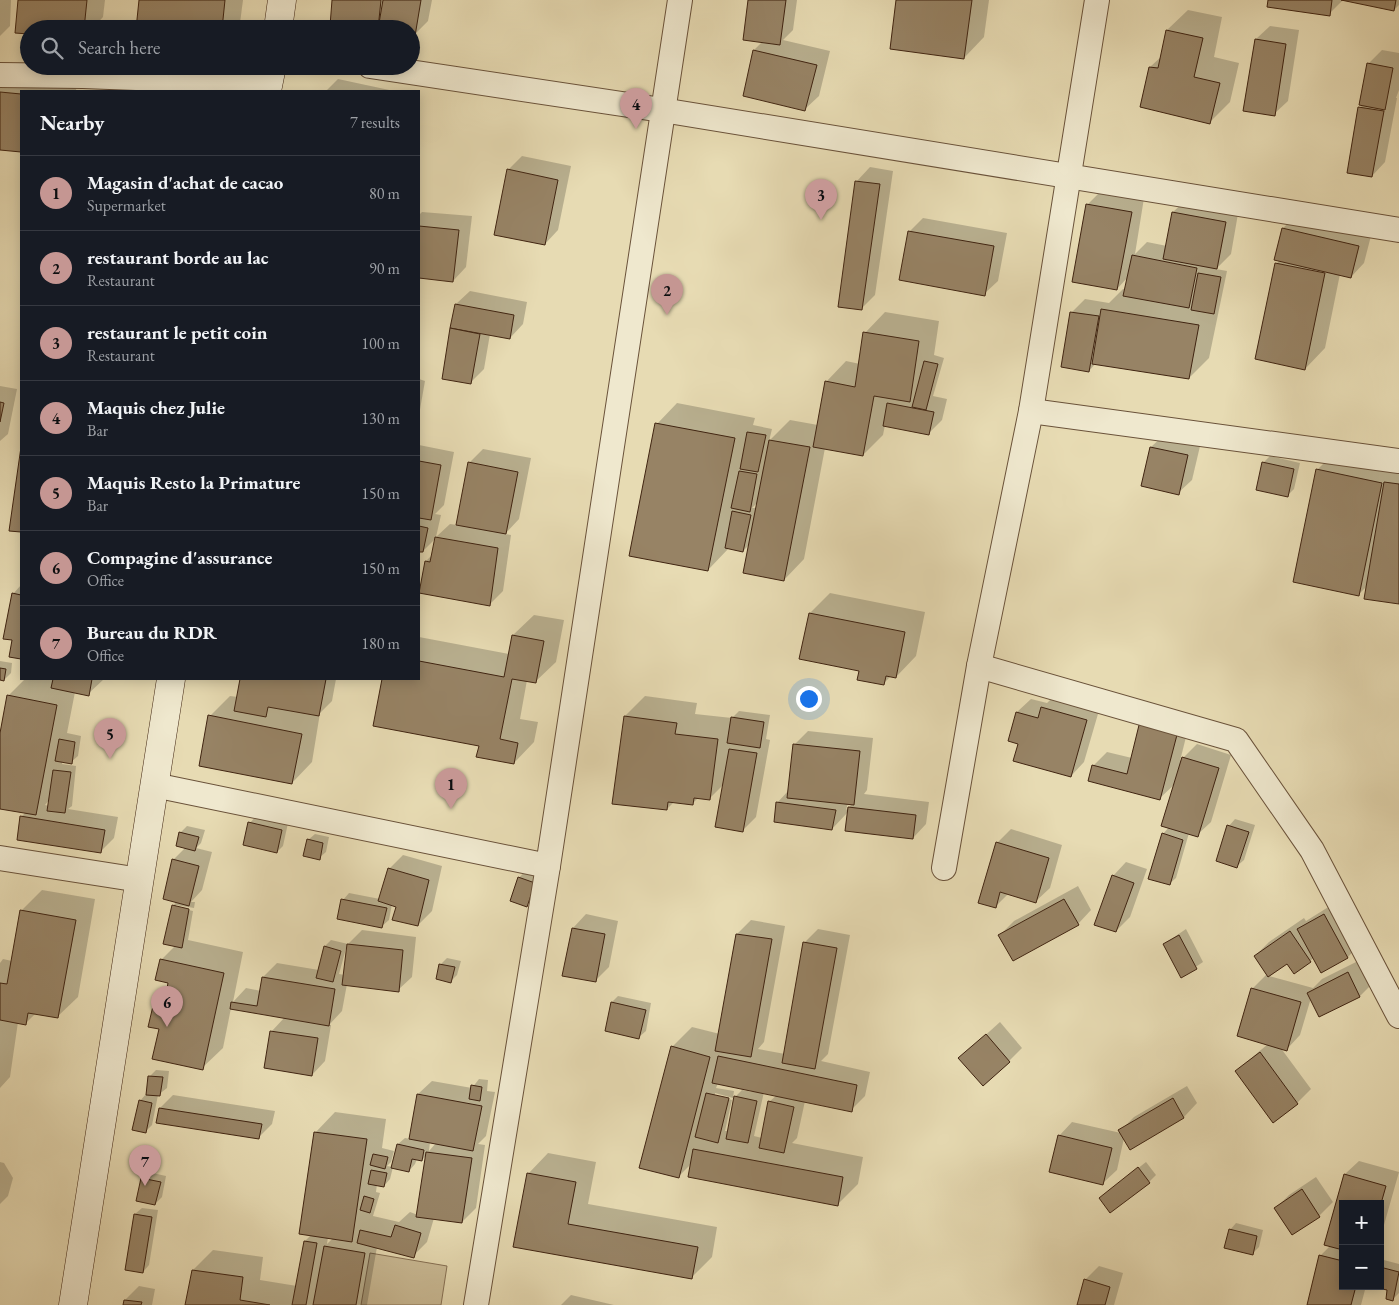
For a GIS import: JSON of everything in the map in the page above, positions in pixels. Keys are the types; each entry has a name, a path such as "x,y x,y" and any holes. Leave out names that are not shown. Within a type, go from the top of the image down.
{"street":[{"path":"279,20 282,0"},
{"path":"476,1305 548,866 680,0"},
{"path":"944,868 979,666 1031,411 1097,0"},
{"path":"420,74 662,110 1399,230"},
{"path":"0,76 269,80"},
{"path":"1031,411 1399,461"},
{"path":"979,666 1236,740 1312,850 1399,1016"},
{"path":"73,1305 171,680"},
{"path":"154,785 548,866"},
{"path":"0,858 140,880"}],"shaded area":[{"path":"370,1253 447,1266 441,1305 361,1305"}],"building":[{"path":"18,0 87,0 85,20 20,20 20,33 15,33"},
{"path":"139,0 225,0 223,20 137,20"},
{"path":"332,0 381,0 379,20 330,20"},
{"path":"383,0 421,0 418,20 380,20"},
{"path":"748,0 786,0 780,45 743,40"},
{"path":"896,0 972,0 964,59 890,49"},
{"path":"1268,0 1332,0 1330,16 1267,7"},
{"path":"1341,0 1396,0 1394,11"},
{"path":"1166,30 1203,38 1194,77 1220,83 1210,124 1140,107 1149,67 1158,68"},
{"path":"1255,39 1286,44 1275,116 1243,111"},
{"path":"753,50 817,65 805,111 743,96"},
{"path":"1367,63 1393,68 1385,110 1359,105"},
{"path":"0,92 20,94 20,152 0,150"},
{"path":"1358,107 1384,111 1372,177 1347,173"},
{"path":"507,169 558,180 545,245 494,235"},
{"path":"855,181 880,184 862,310 838,307"},
{"path":"1086,204 1132,212 1117,290 1072,282"},
{"path":"1172,212 1226,222 1217,269 1163,259"},
{"path":"420,226 459,230 453,282 420,278"},
{"path":"1282,228 1359,246 1351,278 1274,260"},
{"path":"908,231 994,246 985,296 899,280"},
{"path":"1132,255 1197,268 1189,308 1123,296"},
{"path":"1275,263 1325,273 1305,370 1255,359"},
{"path":"1198,273 1221,277 1214,314 1191,310"},
{"path":"455,304 514,315 510,339 450,328"},
{"path":"1101,309 1199,325 1189,379 1092,364"},
{"path":"1070,312 1099,316 1089,372 1061,367"},
{"path":"450,328 480,334 471,384 442,379"},
{"path":"863,332 919,341 910,402 874,396 863,456 813,447 825,381 855,387"},
{"path":"924,361 938,364 926,410 912,407"},
{"path":"0,402 4,403 0,422"},
{"path":"887,403 934,412 929,435 883,426"},
{"path":"655,423 735,438 708,571 629,556"},
{"path":"747,432 766,435 758,472 740,469"},
{"path":"769,440 810,447 784,581 743,573"},
{"path":"1150,447 1188,455 1179,495 1141,486"},
{"path":"20,454 20,532 9,531"},
{"path":"420,461 441,465 431,520 420,518"},
{"path":"468,462 518,472 506,534 456,525"},
{"path":"1262,462 1294,469 1288,497 1256,490"},
{"path":"1316,469 1382,483 1359,596 1293,582"},
{"path":"739,471 757,474 750,512 731,508"},
{"path":"1384,482 1399,484 1399,604 1364,599"},
{"path":"732,511 751,515 743,552 725,548"},
{"path":"420,526 428,528 423,552 420,552"},
{"path":"435,537 498,548 490,606 420,593 425,561 430,562"},
{"path":"12,593 20,595 20,659 9,657 12,640 3,639"},
{"path":"809,613 905,632 896,678 886,676 884,685 857,680 859,671 799,659"},
{"path":"512,635 544,641 536,683 512,679 500,739 518,743 514,764 476,757 479,746 373,726 382,680 420,680 420,661 504,677"},
{"path":"0,668 6,669 4,681 0,680"},
{"path":"53,680 92,680 89,696 51,688"},
{"path":"240,680 326,680 319,716 268,707 266,717 234,711"},
{"path":"7,695 57,705 36,815 0,809 0,733"},
{"path":"1041,707 1087,720 1071,777 1013,761 1018,744 1008,741 1016,712 1038,718"},
{"path":"208,715 302,734 292,784 199,766"},
{"path":"624,716 677,723 675,734 718,739 710,800 694,798 693,805 668,802 667,810 612,804"},
{"path":"731,717 764,722 760,748 727,743"},
{"path":"1140,721 1178,731 1160,800 1088,781 1092,765 1127,774"},
{"path":"59,739 75,742 72,764 55,761"},
{"path":"793,744 860,751 854,805 787,798"},
{"path":"729,749 757,753 743,832 715,827"},
{"path":"1182,757 1219,768 1198,837 1161,826"},
{"path":"53,770 71,772 65,813 47,811"},
{"path":"776,802 836,810 832,830 774,822"},
{"path":"848,807 916,815 913,839 845,831"},
{"path":"20,816 105,830 101,853 17,840"},
{"path":"248,822 282,830 277,853 243,845"},
{"path":"1227,825 1249,832 1237,868 1216,861"},
{"path":"179,832 199,837 195,851 176,846"},
{"path":"1162,833 1183,840 1170,885 1148,879"},
{"path":"307,839 323,843 320,860 303,856"},
{"path":"996,842 1049,858 1036,903 1000,892 996,908 978,903"},
{"path":"172,859 199,866 189,906 163,899"},
{"path":"388,868 429,880 418,926 392,920 396,907 378,901"},
{"path":"1112,875 1134,883 1116,932 1094,925"},
{"path":"518,877 535,883 527,907 510,901"},
{"path":"341,899 387,908 382,928 337,919"},
{"path":"1064,899 1079,925 1013,961 998,935"},
{"path":"172,905 189,909 182,948 163,944"},
{"path":"20,910 76,920 58,1018 28,1013 26,1025 0,1020 0,983 7,984"},
{"path":"1324,914 1348,958 1321,973 1297,929"},
{"path":"572,928 605,934 596,982 562,976"},
{"path":"1290,931 1311,962 1294,974 1287,964 1268,977 1254,956"},
{"path":"736,934 772,939 751,1057 715,1051"},
{"path":"1179,935 1197,969 1181,978 1163,944"},
{"path":"803,942 837,948 815,1069 782,1063"},
{"path":"347,944 403,950 399,992 342,985"},
{"path":"324,946 341,951 333,982 316,978"},
{"path":"160,959 224,973 203,1070 152,1059 159,1029 148,1027 153,1006 163,1008 168,983 155,980"},
{"path":"439,964 455,967 451,983 436,979"},
{"path":"1348,972 1360,997 1319,1017 1307,993"},
{"path":"262,977 335,989 329,1026 230,1009 231,1002 257,1006"},
{"path":"1251,988 1301,1002 1287,1051 1237,1036"},
{"path":"611,1002 646,1010 639,1039 605,1031"},
{"path":"270,1031 318,1038 312,1076 264,1068"},
{"path":"986,1034 1010,1062 983,1086 958,1058"},
{"path":"671,1046 710,1057 679,1178 639,1168"},
{"path":"1260,1052 1298,1104 1273,1123 1235,1071"},
{"path":"718,1056 857,1085 852,1112 712,1083"},
{"path":"148,1076 163,1077 160,1096 146,1095"},
{"path":"471,1085 482,1087 480,1101 469,1099"},
{"path":"706,1093 729,1098 718,1143 695,1137"},
{"path":"417,1094 482,1106 473,1151 409,1139"},
{"path":"734,1096 757,1101 748,1143 726,1139"},
{"path":"1173,1098 1184,1118 1130,1150 1118,1130"},
{"path":"139,1100 152,1103 146,1133 132,1130"},
{"path":"768,1101 794,1107 784,1153 759,1148"},
{"path":"159,1108 262,1124 259,1139 156,1123"},
{"path":"314,1132 367,1139 352,1242 299,1234"},
{"path":"1058,1135 1112,1148 1103,1185 1049,1172"},
{"path":"397,1144 424,1150 422,1161 412,1159 409,1172 391,1168"},
{"path":"693,1149 843,1177 838,1206 688,1177"},
{"path":"426,1152 472,1158 462,1223 416,1217"},
{"path":"373,1154 388,1157 385,1169 370,1165"},
{"path":"1138,1167 1150,1183 1110,1213 1099,1198"},
{"path":"371,1170 387,1173 384,1187 368,1184"},
{"path":"527,1173 576,1182 568,1224 698,1247 692,1279 513,1247"},
{"path":"1344,1174 1386,1186 1382,1200 1339,1200 1339,1249 1324,1245"},
{"path":"141,1178 161,1182 155,1205 136,1201"},
{"path":"1302,1189 1320,1217 1292,1235 1274,1208"},
{"path":"364,1196 374,1199 370,1213 360,1210"},
{"path":"134,1214 152,1217 143,1273 125,1270"},
{"path":"395,1225 421,1233 414,1258 357,1243 360,1230 391,1237"},
{"path":"1229,1229 1257,1236 1253,1255 1224,1248"},
{"path":"304,1241 317,1243 306,1305 292,1305"},
{"path":"324,1246 365,1253 356,1305 313,1305"},
{"path":"1319,1255 1339,1260 1339,1290 1355,1290 1351,1305 1307,1305"},
{"path":"1384,1268 1399,1272 1393,1301 1386,1299 1387,1290 1384,1289"},
{"path":"192,1270 243,1277 240,1300 270,1305 185,1305"},
{"path":"1084,1279 1110,1287 1105,1305 1077,1305"},
{"path":"124,1300 142,1302 141,1305 123,1305"}],"place":[{"name":"Maquis chez Julie","path":"636,129"},
{"name":"restaurant le petit coin","path":"821,220"},
{"name":"restaurant borde au lac","path":"667,315"},
{"name":"Maquis Resto la Primature","path":"110,759"},
{"name":"Magasin d'achat de cacao","path":"451,809"},
{"name":"Compagine d'assurance","path":"167,1027"},
{"name":"Bureau du RDR","path":"145,1186"}]}
